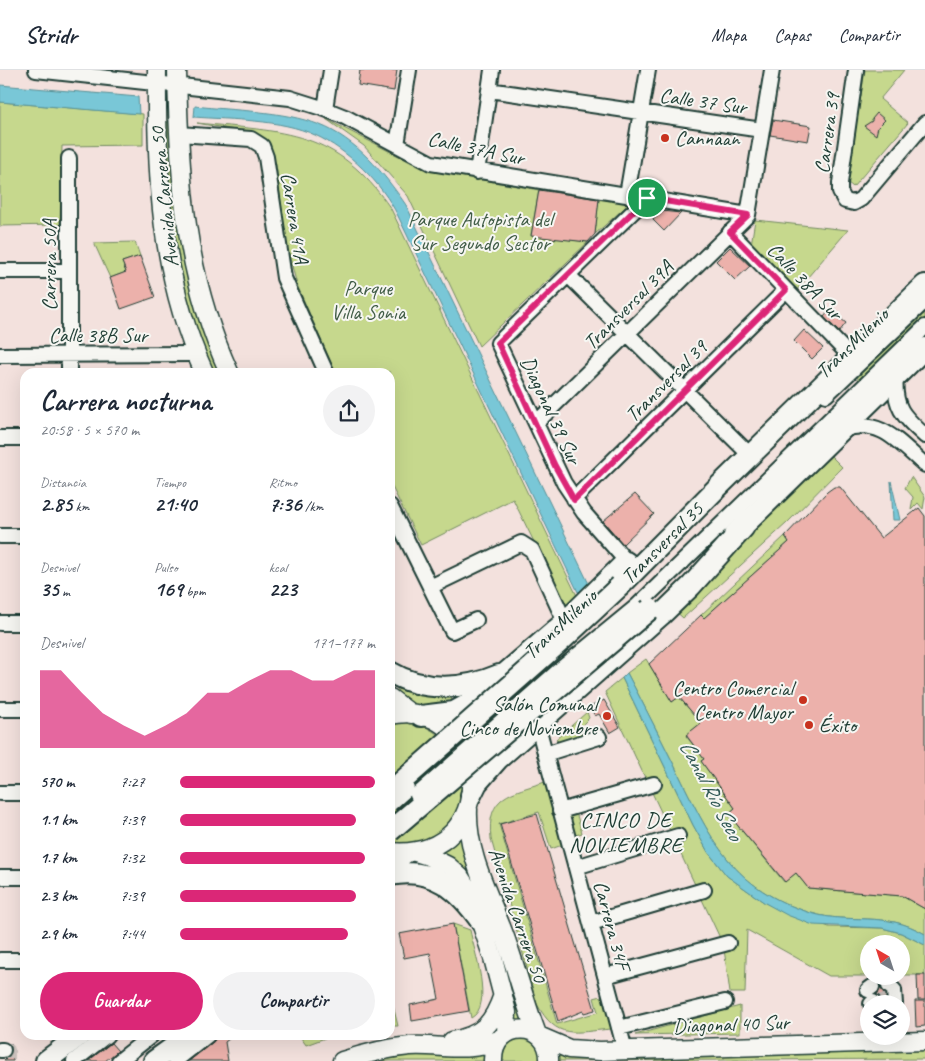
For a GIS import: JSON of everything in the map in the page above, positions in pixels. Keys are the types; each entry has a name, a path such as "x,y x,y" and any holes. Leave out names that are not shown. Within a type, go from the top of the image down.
{"highway":[{"name":"Transversal 35","path":"395,788 622,589 717,488 925,285"},
{"name":"Transversal 35","path":"395,827 643,608 744,526 925,348"},
{"path":"416,715 444,715 461,710 510,671 565,622 627,562 717,488"},
{"path":"469,802 477,783 490,767 537,723 661,615 691,586 744,526"},
{"path":"395,674 411,681 439,687 484,681 510,671"},
{"path":"395,874 413,872 444,882 461,895 482,923"},
{"path":"138,1061 163,1040"},
{"path":"154,1061 183,1040"},
{"path":"46,1061 72,1044"}],"main road":[{"name":"Avenida Carrera 50","path":"157,82 156,114 159,193 167,248 180,307 202,368"},
{"name":"Avenida Carrera 50","path":"178,84 182,192 191,257 210,326 227,368"},
{"path":"395,701 416,715"},
{"path":"395,715 416,715"},
{"name":"Avenida Carrera 50","path":"416,715 437,722 450,732 462,746 469,761 472,778 467,830 473,856 500,922 527,1009 539,1036 549,1052 549,1061"},
{"path":"400,855 432,847 447,837 459,824 469,802"},
{"name":"Avenida Carrera 50","path":"400,855 428,856 454,871 468,889 482,923 508,1018 502,1037 492,1054 493,1061"},
{"path":"342,1061 373,1051 410,1046 431,1046 472,1036 481,1031 492,1020 503,995"},
{"name":"Diagonal 40 Sur","path":"431,1046 472,1047 522,1029 558,1046 577,1050 625,1050 860,1037"},
{"name":"Diagonal 40 Sur","path":"910,1040 925,1041"}],"street":[{"path":"36,70 178,84"},
{"path":"325,109 331,70"},
{"path":"397,145 409,70"},
{"path":"476,172 492,70"},
{"path":"627,195 648,70"},
{"path":"748,215 772,70"},
{"name":"Carrera 39","path":"856,70 840,183 840,192 845,201 851,203 860,199 925,123"},
{"name":"Calle 37A Sur","path":"178,84 280,97 325,109 431,163 476,172 748,215"},
{"name":"Calle 37 Sur","path":"489,90 762,130"},
{"name":"Carrera 41A","path":"179,126 251,140 262,146 266,157 284,278 324,368"},
{"name":"Carrera 50A","path":"69,158 69,368"},
{"path":"647,198 568,276 750,455"},
{"name":"Transversal 39A","path":"536,423 748,215"},
{"name":"Calle 38A Sur","path":"730,232 852,357"},
{"path":"0,271 69,271"},
{"name":"Diagonal 39 Sur","path":"568,276 498,343 574,500 627,562"},
{"name":"Transversal 39","path":"574,500 786,290"},
{"name":"TransMilenio","path":"395,799 622,589 925,301"},
{"name":"TransMilenio","path":"395,815 557,672 643,608 925,327"},
{"name":"Calle 38B Sur","path":"0,355 196,354"},
{"path":"896,376 895,391 899,407 904,416 925,436"},
{"path":"840,431 862,424 878,428 925,465"},
{"path":"0,438 20,438"},
{"path":"395,516 452,631 476,620"},
{"path":"0,536 20,536"},
{"path":"430,587 515,544 525,544 532,550 565,622"},
{"path":"0,623 20,623"},
{"path":"0,709 20,709"},
{"name":"Carrera 34F","path":"537,723 625,1050"},
{"path":"545,754 599,737"},
{"path":"560,811 654,784"},
{"path":"0,793 20,793"},
{"path":"576,867 678,836"},
{"path":"0,877 20,877"},
{"path":"591,923 704,890"},
{"path":"605,976 728,943"},
{"path":"0,960 20,960"},
{"path":"889,986 894,990 894,995"},
{"path":"619,1028 724,1002"},
{"path":"72,1044 88,1040"},
{"path":"119,1061 146,1040"},
{"path":"175,1061 202,1040"},
{"path":"333,1061 373,1051"}],"green space":[{"path":"865,70 904,70 880,99 908,123 853,187 847,182"},
{"path":"0,102 143,114 143,145 62,146 60,225 0,226"},
{"name":"Parque Autopista del Sur Segundo Sector","path":"326,119 426,170 539,190 531,235 588,242 479,346 408,196 364,146"},
{"path":"162,122 172,122 178,223 186,271 199,315 219,368 210,368 191,318 175,257"},
{"name":"Parque Villa Sonia","path":"197,123 283,133 306,139 329,149 350,163 370,183 391,209 578,598 566,607 513,499 421,545 395,493 395,368 333,368 297,285 287,247 276,165 271,150 266,143 246,132"},
{"path":"599,198 630,203 595,234"},
{"path":"755,220 848,230 796,291 751,245"},
{"path":"135,242 140,256 122,262 126,272 110,278 94,243"},
{"path":"925,306 925,318 860,381 855,375"},
{"path":"826,451 842,467 787,523 683,618 672,608"},
{"path":"911,477 925,497 923,509 918,503 911,510 913,497 905,488"},
{"path":"785,536 789,542 704,618 701,615"},
{"path":"646,659 672,702 679,697 701,723 686,736 704,759 701,761 735,808 728,814 784,882 796,873 808,888 902,896 925,909 925,934 896,922 840,918 811,913 785,903 763,891 744,876 715,842 627,673"},
{"path":"622,678 693,825 708,852 727,876 765,903 829,927 882,928 905,935 860,935 860,976 829,976 747,930 745,993 730,993 724,949 725,937 720,938 605,692"},
{"path":"410,686 451,693 452,708 417,708 395,691"},
{"path":"587,712 589,718 580,727 583,736 561,744 556,739"},
{"path":"395,723 417,724 437,734 451,748 459,766 462,785 459,804 451,821 437,835 417,844 395,844"},
{"path":"545,782 565,844 551,849 539,812 499,824 557,1024 598,1012 594,998 605,995 611,1029 568,1031 559,1029 544,1016 537,1004 491,839 490,824 493,813 503,798 522,789"},
{"path":"576,812 582,833 572,836 566,815"},
{"path":"461,834 471,867 463,872 439,852 450,846"},
{"path":"473,873 500,943 518,1009 526,1022 515,1021 467,877"},
{"path":"453,924 470,930 481,977 481,1002 478,1012 471,1018"},
{"path":"910,938 925,945 925,975 910,975"},
{"path":"740,1006 740,1033 635,1035"},
{"path":"395,1014 398,1026 395,1026"},
{"path":"524,1037 536,1042 543,1061 500,1061 502,1051 507,1044"},
{"path":"302,1040 320,1040 306,1045"},
{"path":"925,1049 925,1059 556,1061 556,1052"},
{"path":"487,1051 487,1061 363,1061 386,1055"}],"water":[{"path":"0,85 138,97 139,114 0,102"},
{"path":"195,106 290,116 320,125 346,139 379,169 406,205 589,584 586,590 578,592 398,216 383,192 352,159 340,149 315,135 272,123 194,117"},
{"path":"891,481 900,520 893,520"},
{"path":"627,673 715,842 744,876 763,891 785,903 811,913 840,918 882,920 910,927 925,934 925,945 910,938 910,935 882,928 813,925 787,915 765,903 727,876 708,852 693,825 622,678"}],"building":[{"path":"360,70 397,70 394,91 358,85"},
{"path":"877,113 885,120 878,127 876,135 864,126 872,121"},
{"path":"773,120 811,126 808,141 770,135"},
{"path":"539,190 599,199 595,234 588,242 531,236"},
{"path":"661,211 681,213 664,231 653,220"},
{"path":"730,247 750,266 735,280 716,261"},
{"path":"140,256 155,297 121,309 110,278 126,272 122,262"},
{"path":"830,310 846,323 839,332 824,317"},
{"path":"804,330 823,348 812,359 794,341"},
{"name":"Centro Comercial Centro Mayor","path":"834,487 840,487 881,538 919,508 925,516 925,909 902,896 808,888 796,873 785,882 728,814 735,808 701,761 704,759 686,735 701,723 679,697 672,702 649,664 701,615 704,618 789,542 785,536 827,492"},
{"path":"635,494 654,514 623,544 603,521"},
{"name":"Salón Comunal Cinco de Noviembre","path":"604,700 620,727 610,733 599,714 595,716 590,707"},
{"path":"537,814 595,1010 584,1013 583,1011 558,1021 500,824"},
{"path":"453,924 469,1011 412,1021 410,1005 439,999 430,953 404,958 399,934"},
{"path":"917,975 925,975 925,1000 918,1000"},
{"path":"881,987 886,995 878,995"},
{"path":"915,1001 925,1001 925,1026 916,1027"},
{"path":"214,1040 228,1040 225,1042 228,1061 189,1061"},
{"path":"111,1043 118,1051 105,1061 88,1061"},
{"path":"9,1044 12,1044 13,1061 4,1061 11,1054"}],"tunnel":[{"path":"3,1050 8,1050 8,1061"}],"place":[{"name":"Cannaan","path":"665,138"},
{"name":"Centro Comercial Centro Mayor","path":"803,700"},
{"name":"Salón Comunal Cinco de Noviembre","path":"607,716"},
{"name":"Éxito","path":"809,725"}],"district":[{"name":"CINCO DE NOVIEMBRE","path":"626,832"}],"route":[{"path":"647,198 748,215 730,232 786,290 574,500 555,466 498,343 647,198"}],"water label":[{"name":"Canal Río Seco","path":"711,790"}]}
